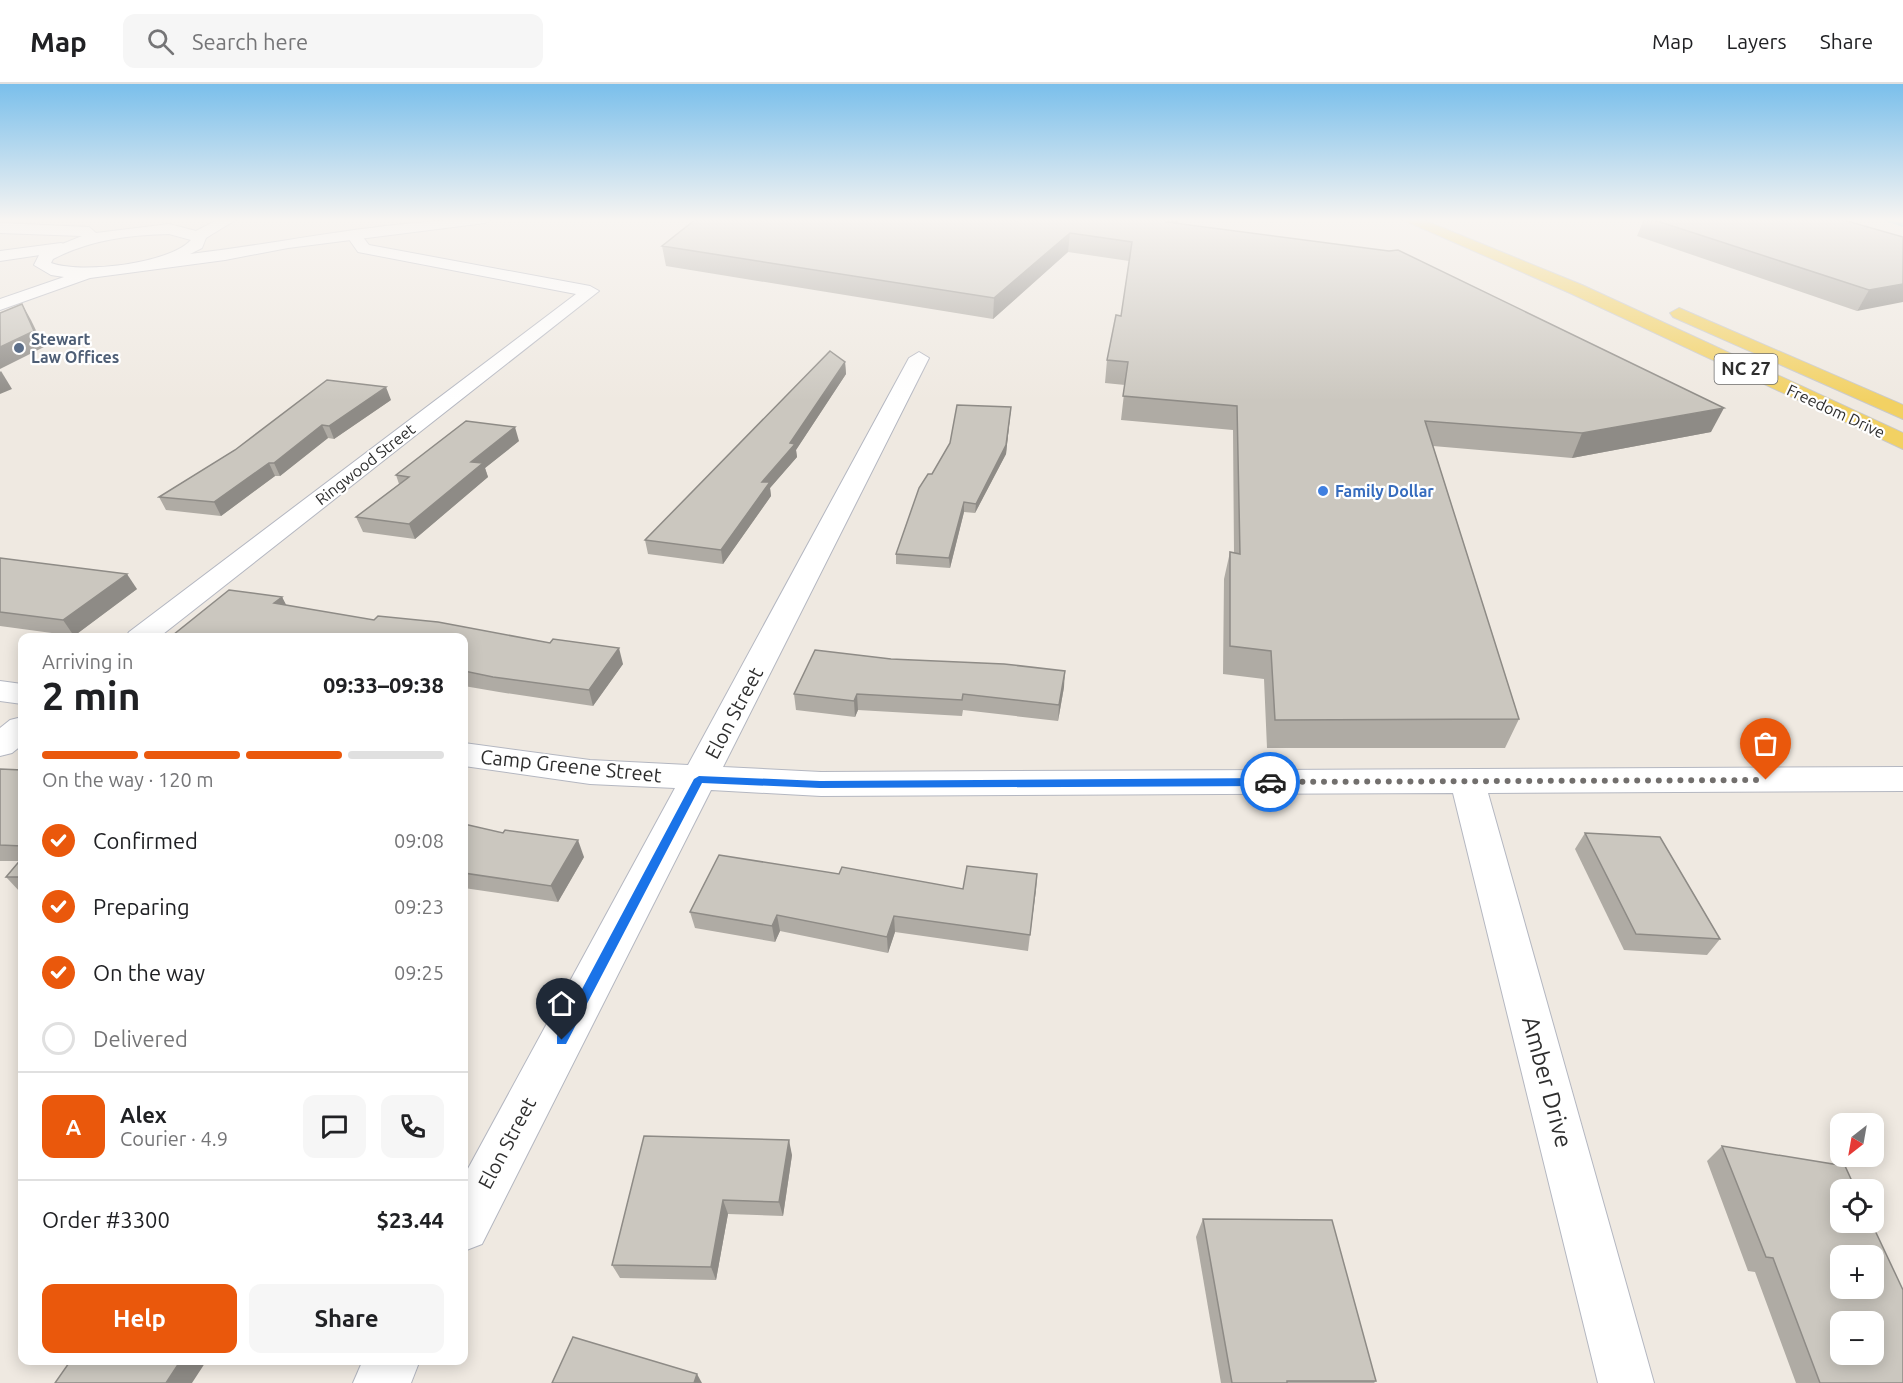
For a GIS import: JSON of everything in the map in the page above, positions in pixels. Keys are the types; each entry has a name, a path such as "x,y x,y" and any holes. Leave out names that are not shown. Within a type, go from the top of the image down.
{"main road":[{"name":"Freedom Drive","path":"1552,280 1903,442"},
{"name":"Freedom Drive","path":"1664,307 1903,413"}],"street":[{"path":"0,297 24,280"},
{"path":"0,305 50,286 76,280"},
{"name":"Ringwood Street","path":"145,633 590,291 529,280"},
{"name":"Elon Street","path":"468,1218 919,358"},
{"path":"0,691 18,693"},
{"path":"0,745 18,731"},
{"name":"Camp Greene Street","path":"468,755 590,772 820,784 1903,780"},
{"name":"Amber Drive","path":"1467,781 1626,1383"},
{"path":"381,1383 390,1365"}],"building":[{"path":"877,280 1015,280 994,298"},
{"path":"1126,280 1459,280 1724,408 1582,433 1425,421 1519,719 1275,720 1271,651 1230,646 1230,552 1240,554 1237,406 1123,396 1128,362 1107,360 1116,315 1121,316"},
{"path":"1837,280 1903,280 1903,284 1869,290"},
{"path":"22,304 34,331 0,347 0,313"},
{"path":"830,351 845,362 790,443 795,444 762,482 770,482 721,550 645,540"},
{"path":"327,380 386,387 329,426 322,425 274,463 269,463 214,502 159,497 235,450"},
{"path":"957,405 1011,407 1006,445 976,504 964,502 949,558 896,554 919,488 928,474 932,474 950,443"},
{"path":"466,421 515,427 471,462 483,463 409,524 356,517 409,477 396,475"},
{"path":"0,558 127,574 63,620 0,612"},
{"path":"229,590 282,597 274,603 374,620 378,616 438,622 550,643 553,639 619,648 589,690 468,672 468,633 175,633"},
{"path":"815,650 891,659 1004,664 1065,671 1059,705 963,694 962,700 857,694 854,701 794,694"},
{"path":"0,769 18,770 18,846 0,845"},
{"path":"468,825 503,833 505,830 578,840 551,886 468,874"},
{"path":"1585,833 1660,837 1720,939 1636,934"},
{"path":"719,855 839,874 842,867 963,889 967,866 1037,874 1030,935 894,916 887,937 777,915 772,926 690,912"},
{"path":"18,863 18,877 6,877"},
{"path":"644,1136 789,1140 779,1202 723,1200 711,1267 612,1265"},
{"path":"1722,1146 1830,1164 1830,1167 1845,1167 1851,1179 1830,1179 1830,1233 1876,1233 1882,1245 1830,1245 1830,1299 1884,1299 1884,1250 1903,1290 1903,1383 1820,1383 1773,1258 1766,1257"},
{"path":"1203,1219 1332,1220 1376,1381 1232,1383"},
{"path":"573,1337 697,1374 694,1383 552,1383"},
{"path":"68,1365 178,1365 166,1383 55,1383"}],"way so far":[{"path":"1270,782 1766,780"}],"place":[{"name":"Stewart Law Offices","path":"19,348"},
{"name":"Family Dollar","path":"1323,491"}],"route":[{"path":"562,1040 699,779 820,784 1270,782"}]}
